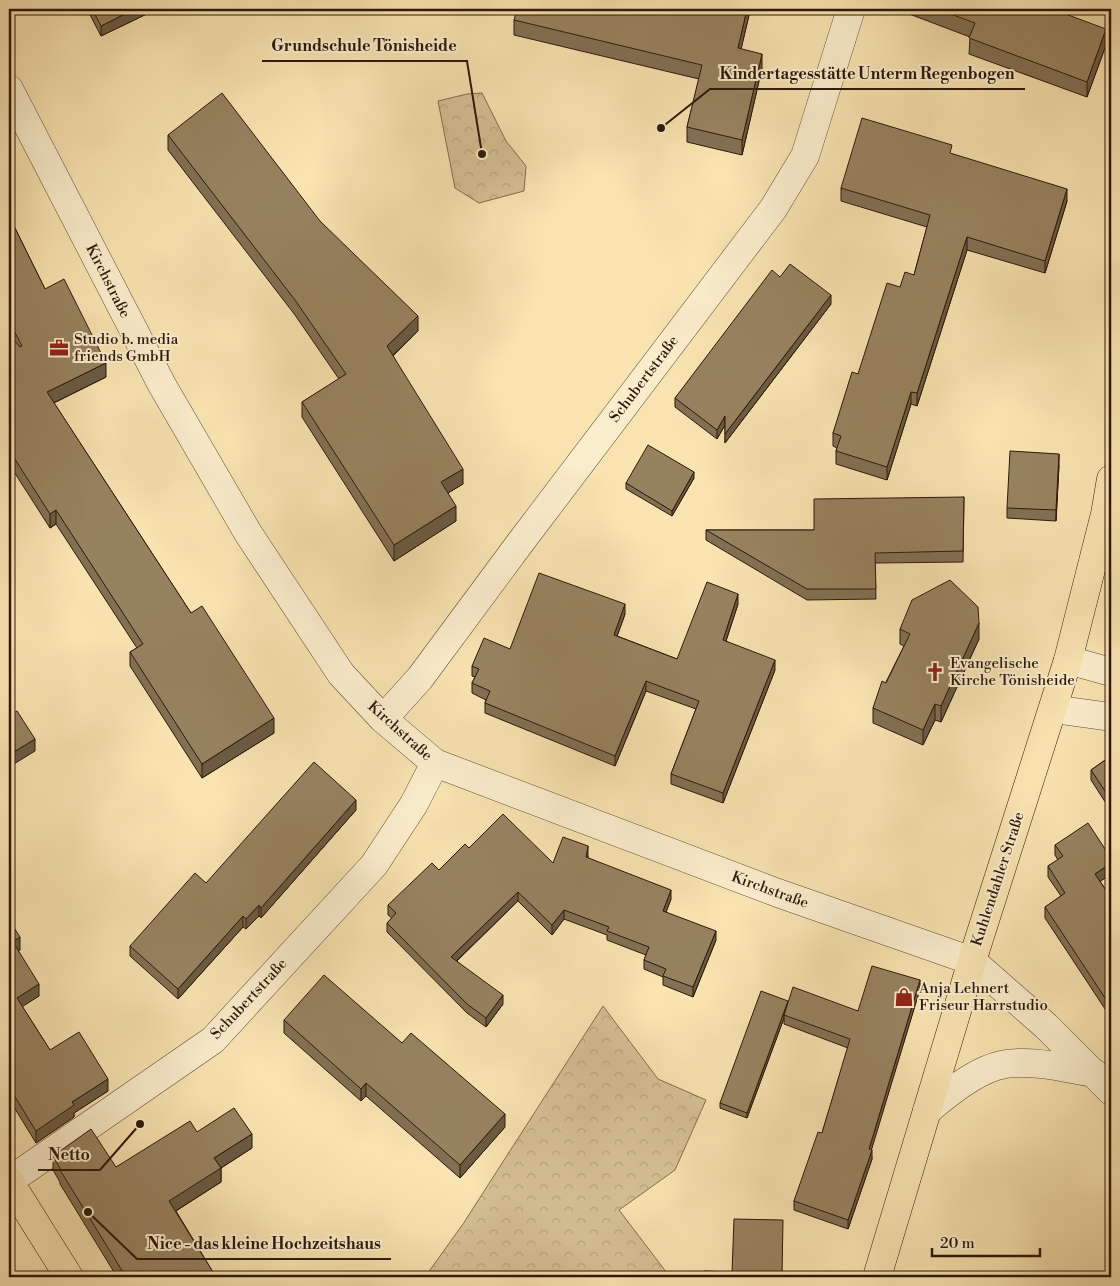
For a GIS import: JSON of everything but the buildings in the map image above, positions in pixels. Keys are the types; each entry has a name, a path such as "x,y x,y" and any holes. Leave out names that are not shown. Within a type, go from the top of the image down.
{"main road":[{"name":"Kuhlendahler Straße","path":"877,1277 972,961 1068,660 1105,514 1111,479"},
{"path":"9,1181 69,1277"}],"street":[{"name":"Schubertstraße","path":"384,719 420,678 773,209 805,156 850,9"},
{"name":"Kirchstraße","path":"9,89 162,385 248,533 341,674 384,719 435,763 775,892 972,961 1046,1026 1103,1082"},
{"path":"1068,660 1111,672"},
{"path":"1053,708 1111,717"},
{"name":"Schubertstraße","path":"9,1181 213,1040 374,865 414,804 435,763"},
{"name":"Kirchstraße","path":"927,1111 950,1091 979,1073 1005,1064 1041,1064 1103,1082"}],"green space":[{"path":"482,93 506,141 526,166 524,191 479,203 455,188 438,101 467,94"},
{"path":"603,1006 658,1079 706,1100 675,1170 619,1210 670,1277 425,1277 463,1224"}],"place":[{"name":"Kindertagesstätte Unterm Regenbogen","path":"661,128"},
{"name":"Grundschule Tönisheide","path":"482,154"},
{"name":"Studio b. media friends GmbH","path":"59,348"},
{"name":"Evangelische Kirche Tönisheide","path":"935,672"},
{"name":"Anja Lehnert Friseur Harrstudio","path":"904,997"},
{"name":"Netto","path":"140,1124"},
{"name":"Nice - das kleine Hochzeitshaus","path":"88,1212"}]}
